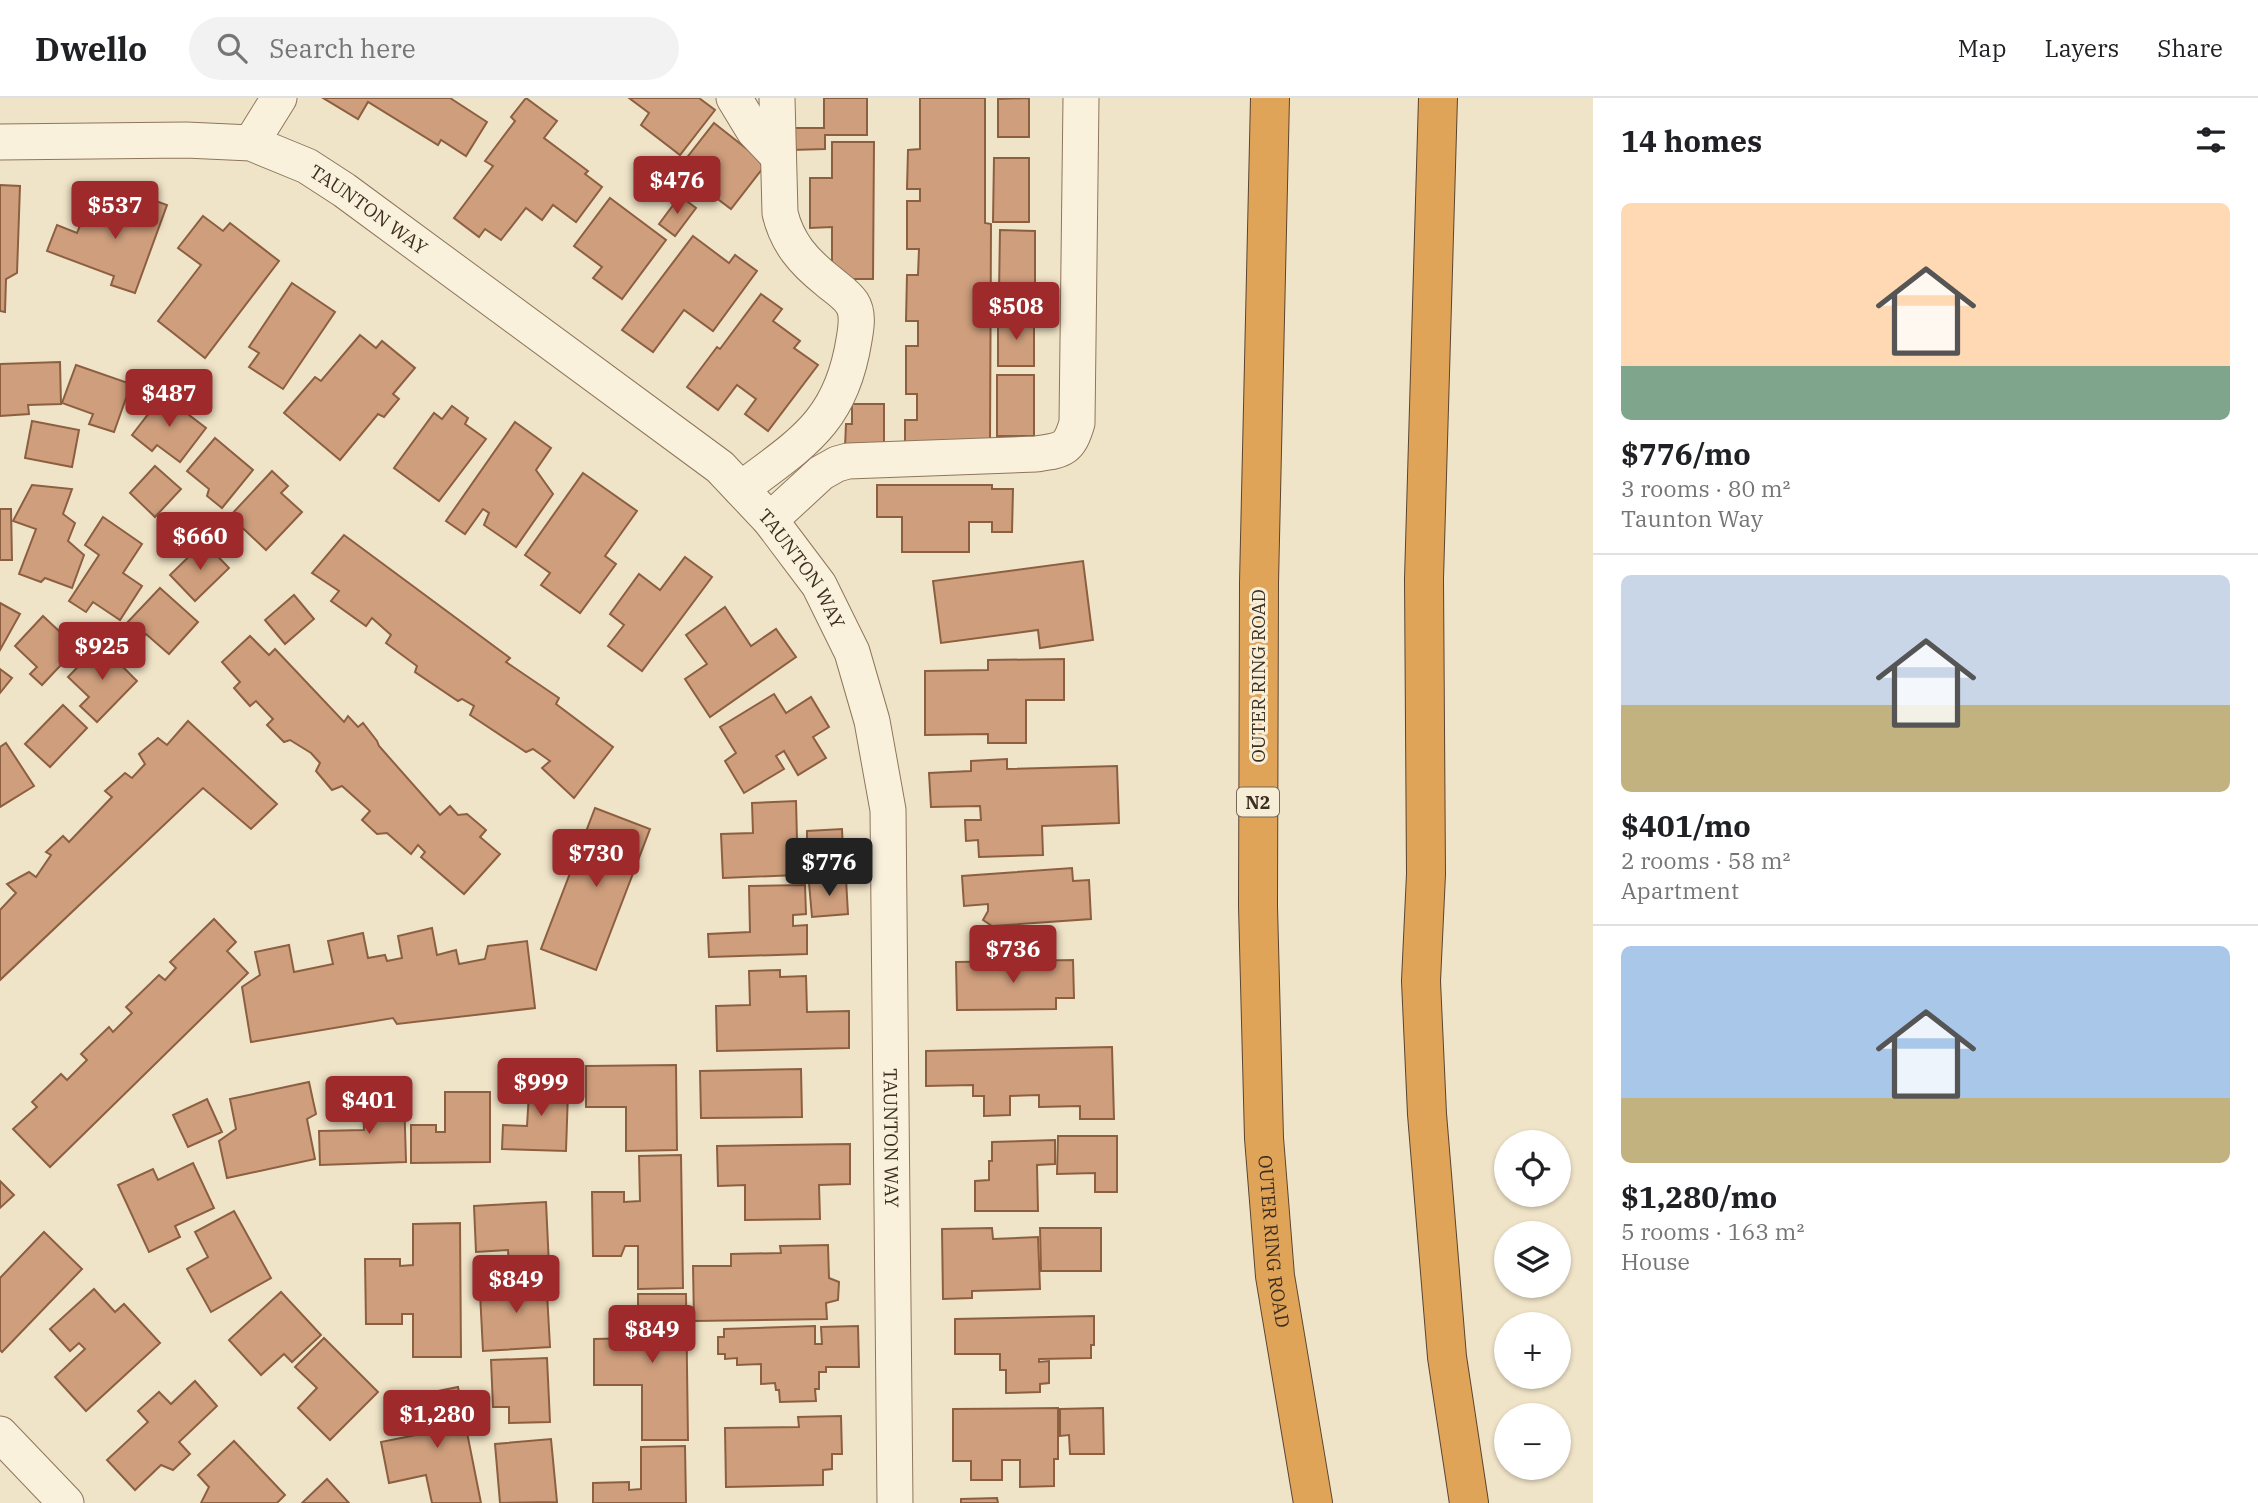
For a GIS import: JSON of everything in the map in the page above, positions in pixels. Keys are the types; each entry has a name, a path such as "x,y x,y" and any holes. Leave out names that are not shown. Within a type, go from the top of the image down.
{"highway":[{"name":"OUTER RING ROAD","path":"1270,98 1259,610 1258,906 1264,1139 1275,1276 1313,1503"},
{"path":"1438,98 1424,579 1426,874 1421,981 1427,1114 1447,1357 1469,1503"}],"street":[{"path":"251,143 279,98"},
{"path":"734,98 754,131 778,156"},
{"path":"741,489 810,436 831,408 851,358 857,320 856,310 850,301 806,264 782,224 779,213 777,98"},
{"path":"770,520 821,473 837,464 876,459 1036,454 1055,452 1071,442 1077,423 1082,98"},
{"name":"TAUNTON WAY","path":"0,142 186,140 251,143 307,166 344,190 720,467 770,520 819,585 852,652 872,721 888,810 895,1503"},
{"path":"0,1434 66,1503"}],"building":[{"path":"323,98 450,98 487,122 466,156 441,140 438,145 368,102 358,119"},
{"path":"526,98 557,121 544,138 588,171 585,174 602,187 576,222 553,205 542,220 526,208 501,240 485,229 479,237 454,218 493,166 485,161 515,121 511,117"},
{"path":"629,98 699,98 715,110 680,155 641,125 649,113"},
{"path":"824,98 867,98 867,135 825,135 825,149 791,150 791,128 824,128"},
{"path":"920,98 985,98 985,223 991,224 990,445 905,445 905,420 917,420 917,394 906,394 906,346 918,346 918,321 906,321 907,275 918,275 919,249 907,249 907,201 920,201 920,189 907,189 908,150 920,149"},
{"path":"1029,98 1029,137 998,137 998,99"},
{"path":"714,123 766,164 731,209 678,169"},
{"path":"832,142 874,142 873,279 832,279 832,227 810,228 810,178 832,178"},
{"path":"994,158 1029,158 1029,222 993,222"},
{"path":"0,185 20,186 17,273 6,279 5,312 0,311"},
{"path":"126,190 167,205 135,293 111,285 114,276 47,251 57,225 77,233 84,216 113,227"},
{"path":"680,196 696,208 675,236 659,224"},
{"path":"610,198 666,240 622,299 593,278 602,267 574,246"},
{"path":"203,216 223,231 230,223 279,261 205,358 158,321 201,265 178,248"},
{"path":"1000,230 1035,231 1035,294 999,294"},
{"path":"693,236 729,263 735,255 757,271 713,331 684,310 653,352 622,330"},
{"path":"292,283 335,312 283,389 249,367 259,353 249,347"},
{"path":"761,294 782,309 773,321 800,341 794,348 818,365 768,431 745,414 756,399 737,385 718,410 687,387 717,347 720,349"},
{"path":"998,318 1034,318 1034,366 998,366"},
{"path":"360,335 376,348 382,341 415,368 393,394 399,399 384,417 378,414 340,460 284,413 315,377 321,381"},
{"path":"60,362 61,404 28,405 29,414 0,416 0,364"},
{"path":"76,365 131,384 114,432 89,424 93,414 62,403"},
{"path":"997,375 1034,375 1034,436 997,436"},
{"path":"163,395 206,428 180,462 157,445 152,451 132,435"},
{"path":"852,404 884,404 884,447 845,447 846,424 852,424"},
{"path":"452,406 468,418 465,424 486,439 439,501 394,468 434,413 442,419"},
{"path":"32,421 79,430 72,467 25,458"},
{"path":"515,422 551,448 536,470 553,494 516,547 484,525 489,513 483,509 465,534 446,521"},
{"path":"215,438 253,470 222,508 207,496 209,489 187,471"},
{"path":"155,466 181,489 155,517 130,493"},
{"path":"272,471 288,486 281,493 302,512 266,550 230,516"},
{"path":"583,473 637,511 605,556 616,564 580,613 541,585 550,573 525,555"},
{"path":"32,485 72,489 63,514 75,523 68,541 84,555 72,588 45,578 41,582 19,574 36,529 13,521"},
{"path":"877,485 992,485 992,489 1013,489 1012,532 992,532 992,522 969,522 969,552 902,552 902,517 877,517"},
{"path":"0,509 11,509 12,560 0,560"},
{"path":"103,517 142,544 123,573 142,586 120,620 93,602 86,612 69,601 99,555 85,545"},
{"path":"344,535 510,658 506,662 559,698 556,704 613,747 574,798 542,768 550,761 533,749 526,752 470,715 474,706 462,699 458,701 415,672 417,666 386,643 391,635 372,618 366,626 331,601 339,591 312,573"},
{"path":"204,542 229,568 195,601 170,575"},
{"path":"685,557 712,577 642,671 608,646 624,625 610,614 639,574 660,590"},
{"path":"1083,561 1093,640 1040,648 1038,630 941,643 933,581"},
{"path":"160,588 198,622 169,654 146,634 140,640 124,626"},
{"path":"294,595 314,619 285,644 265,620"},
{"path":"0,603 20,614 0,650"},
{"path":"725,607 751,646 776,629 796,657 710,717 685,679 707,664 686,635"},
{"path":"43,616 77,648 42,685 30,674 37,667 15,646"},
{"path":"250,636 269,655 275,649 344,722 348,716 358,727 363,723 379,746 440,815 450,806 458,815 467,814 486,830 480,837 500,854 464,894 421,857 425,852 418,845 411,854 387,833 377,834 362,820 370,811 342,786 332,790 316,771 320,763 311,753 290,740 284,742 267,725 273,719 256,701 250,706 234,688 240,682 222,662"},
{"path":"100,644 137,681 97,722 80,706 89,697 68,677"},
{"path":"1064,659 1064,700 1026,700 1026,743 988,743 988,734 925,735 925,671 988,670 988,660"},
{"path":"0,669 12,678 0,693"},
{"path":"774,694 786,713 811,697 829,727 813,737 826,758 798,775 784,751 776,756 784,769 744,793 725,761 736,753 720,727"},
{"path":"63,705 87,728 50,767 25,744"},
{"path":"188,721 277,804 251,829 203,788 0,980 0,910 16,893 7,884 29,872 36,877 51,855 46,852 63,836 69,842 112,797 105,791 125,773 132,778 145,764 139,754 158,738 167,745"},
{"path":"6,743 34,786 0,807 0,747"},
{"path":"1007,759 1007,769 1117,766 1119,823 1042,826 1043,855 979,857 978,840 966,841 965,820 981,820 980,806 931,807 929,773 971,771 971,761"},
{"path":"796,801 797,840 807,839 807,831 842,829 844,873 723,878 721,834 753,833 752,803"},
{"path":"595,808 650,829 596,970 541,949"},
{"path":"1072,868 1073,881 1089,880 1091,919 992,926 983,920 988,904 964,906 962,876"},
{"path":"846,879 848,914 812,917 809,883"},
{"path":"805,885 806,914 793,915 793,926 807,925 807,954 709,957 708,934 750,932 749,886"},
{"path":"214,919 236,942 227,951 248,973 50,1167 13,1129 37,1107 32,1102 61,1074 67,1080 87,1060 81,1054 109,1027 113,1032 132,1013 126,1007 159,975 165,980 176,968 170,962"},
{"path":"432,928 437,955 456,950 459,964 485,959 488,946 527,941 535,1008 397,1024 393,1018 251,1042 242,987 260,975 255,952 289,945 294,972 333,964 328,941 363,933 368,958 385,955 387,961 402,958 398,936"},
{"path":"1073,960 1074,998 1056,998 1056,1009 957,1010 956,962"},
{"path":"780,970 780,977 806,976 807,1012 849,1011 849,1048 717,1051 716,1006 750,1005 749,971"},
{"path":"1112,1047 1114,1119 1080,1119 1080,1106 1039,1107 1039,1095 1010,1096 1010,1115 984,1116 984,1096 973,1096 973,1085 926,1086 926,1051"},
{"path":"676,1065 677,1150 626,1151 626,1107 586,1107 586,1066"},
{"path":"559,1069 558,1092 568,1092 566,1151 502,1149 503,1125 527,1126 530,1076"},
{"path":"801,1069 802,1117 701,1118 700,1071"},
{"path":"309,1082 316,1114 307,1119 315,1159 227,1178 219,1141 236,1129 230,1099"},
{"path":"445,1092 490,1092 490,1162 411,1163 411,1125 436,1125 436,1132 445,1132"},
{"path":"404,1095 406,1162 320,1165 319,1131 364,1130 363,1097"},
{"path":"207,1099 222,1132 188,1147 173,1115"},
{"path":"1058,1136 1117,1136 1117,1192 1095,1192 1095,1173 1057,1174"},
{"path":"1055,1140 1055,1164 1037,1165 1038,1211 975,1211 975,1181 989,1180 992,1142"},
{"path":"850,1144 850,1184 819,1185 820,1219 745,1220 745,1185 718,1186 717,1146"},
{"path":"681,1155 683,1288 638,1289 638,1246 625,1246 621,1256 593,1256 592,1192 624,1192 624,1202 640,1201 639,1156"},
{"path":"193,1163 214,1208 175,1226 180,1237 149,1252 118,1185 153,1169 158,1180"},
{"path":"0,1181 14,1195 0,1208"},
{"path":"546,1202 549,1266 509,1268 508,1250 476,1252 474,1206"},
{"path":"234,1211 271,1278 211,1312 187,1269 208,1257 195,1232"},
{"path":"460,1223 461,1357 413,1357 413,1314 402,1314 402,1324 366,1324 365,1259 400,1259 400,1266 413,1265 413,1224"},
{"path":"992,1228 993,1239 1038,1237 1040,1289 972,1291 972,1298 943,1299 942,1229"},
{"path":"1040,1228 1101,1228 1101,1271 1041,1271"},
{"path":"44,1232 82,1269 2,1352 0,1278"},
{"path":"828,1245 829,1278 839,1282 838,1300 826,1303 827,1319 694,1321 693,1266 731,1266 731,1254 781,1253 780,1246"},
{"path":"546,1275 550,1347 483,1351 480,1293 508,1291 507,1277"},
{"path":"94,1289 115,1312 124,1304 160,1343 86,1411 55,1377 85,1349 79,1343 70,1351 50,1329"},
{"path":"281,1292 321,1335 292,1362 284,1354 261,1375 229,1340"},
{"path":"638,1294 686,1294 688,1440 642,1440 642,1385 594,1385 594,1339 638,1338"},
{"path":"1094,1316 1091,1358 1039,1359 1039,1362 1049,1361 1049,1383 1040,1384 1040,1392 1006,1393 1006,1370 1000,1370 1000,1354 955,1354 955,1319"},
{"path":"815,1326 815,1344 822,1344 821,1327 858,1326 859,1367 826,1367 826,1372 819,1372 819,1389 815,1389 816,1401 780,1402 775,1383 761,1384 761,1364 737,1365 737,1358 725,1359 725,1354 718,1354 718,1337 724,1337 724,1329"},
{"path":"324,1338 378,1392 330,1440 298,1408 317,1388 295,1367"},
{"path":"547,1358 550,1422 509,1423 509,1407 493,1407 491,1360"},
{"path":"195,1381 217,1406 179,1442 190,1454 173,1470 161,1465 135,1490 107,1460 148,1422 138,1411 159,1392 171,1404"},
{"path":"458,1387 481,1503 432,1503 426,1475 389,1483 381,1442 421,1434 413,1396"},
{"path":"1058,1408 1058,1459 1054,1459 1054,1486 1020,1487 1020,1460 1002,1460 1002,1480 971,1480 971,1461 953,1461 953,1409"},
{"path":"1103,1408 1104,1454 1070,1454 1069,1435 1060,1436 1060,1409"},
{"path":"841,1416 842,1454 832,1454 832,1469 823,1470 823,1485 726,1487 725,1428 799,1427 798,1417"},
{"path":"551,1439 557,1502 500,1503 495,1444"},
{"path":"234,1441 285,1495 277,1503 201,1503 209,1487 198,1475"},
{"path":"685,1446 686,1503 593,1503 593,1483 629,1482 629,1490 641,1489 641,1447"},
{"path":"327,1479 349,1503 302,1503"},
{"path":"997,1498 998,1503 961,1503 961,1499"}]}
